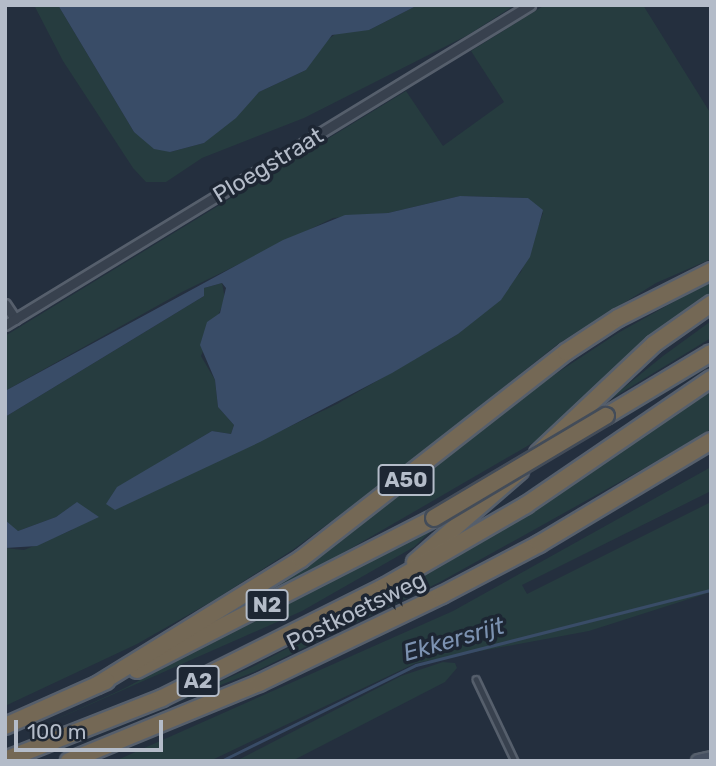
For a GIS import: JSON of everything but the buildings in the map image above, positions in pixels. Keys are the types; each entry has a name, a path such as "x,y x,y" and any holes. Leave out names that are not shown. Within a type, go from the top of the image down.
{"highway":[{"name":"A50","path":"97,685 301,559 576,345 630,311 711,271"},
{"name":"Postkoetsweg","path":"384,587 510,481 654,344 711,304"},
{"name":"Postkoetsweg","path":"5,726 97,685 160,661 433,518 711,352"},
{"name":"Postkoetsweg","path":"5,760 162,698 384,587 526,505 711,379"},
{"name":"Postkoetsweg","path":"69,761 259,683 384,623 539,544 711,441"},
{"name":"Postkoetsweg","path":"651,477 711,451"}],"street":[{"name":"Ploegstraat","path":"5,325 530,5"},
{"path":"5,304 15,319"},
{"path":"698,761 711,758"}],"lane":[{"path":"477,679 515,761"}],"green space":[{"path":"34,5 58,5 134,132 170,152 204,143 259,92 306,70 323,43 341,30 369,30 418,5 515,5 468,35 304,118 202,158 166,182 146,182 133,168 63,61"},
{"path":"545,5 643,5 711,114 711,259 656,283 558,344 387,480 294,549 216,599 137,644 5,706 5,548 24,550 72,530 76,503 56,517 18,531 11,528 5,520 5,417 204,296 204,288 222,283 225,299 201,356 215,380 218,407 234,425 231,434 212,431 175,453 205,467 337,404 458,334 521,272 543,213 528,198 460,196 388,213 333,218 182,292 5,391 5,336 406,91 443,146 504,102 471,51"},
{"path":"711,281 711,296 635,352 543,437 310,572 252,599 399,496 505,407 618,333"},
{"path":"711,321 711,338 606,402 663,356"},
{"path":"711,388 711,429 643,469 440,582 254,672 167,706 252,667 435,570 532,511"},
{"path":"711,467 711,491 522,585 527,594 711,502 711,592 589,631 416,663 210,761 115,761 453,611"},
{"path":"445,518 414,547 302,611 30,731 123,689"},
{"path":"443,662 455,663 457,668 445,682 292,761 236,761 401,676"}],"water":[{"path":"58,5 418,5 369,30 332,35 306,70 259,92 236,118 204,143 170,152 154,149 134,132"},
{"path":"460,196 528,198 543,210 530,257 501,300 458,334 392,373 260,442 115,510 106,504 117,487 212,431 231,434 234,425 218,407 215,380 200,345 207,322 220,313 226,288 222,283 204,288 204,296 5,417 5,391 283,240 345,215 388,213"},
{"path":"77,502 99,517 37,546 5,548 5,520 18,531 56,517"}],"waterway":[{"name":"Ekkersrijt","path":"221,761 416,665 711,590"}]}
